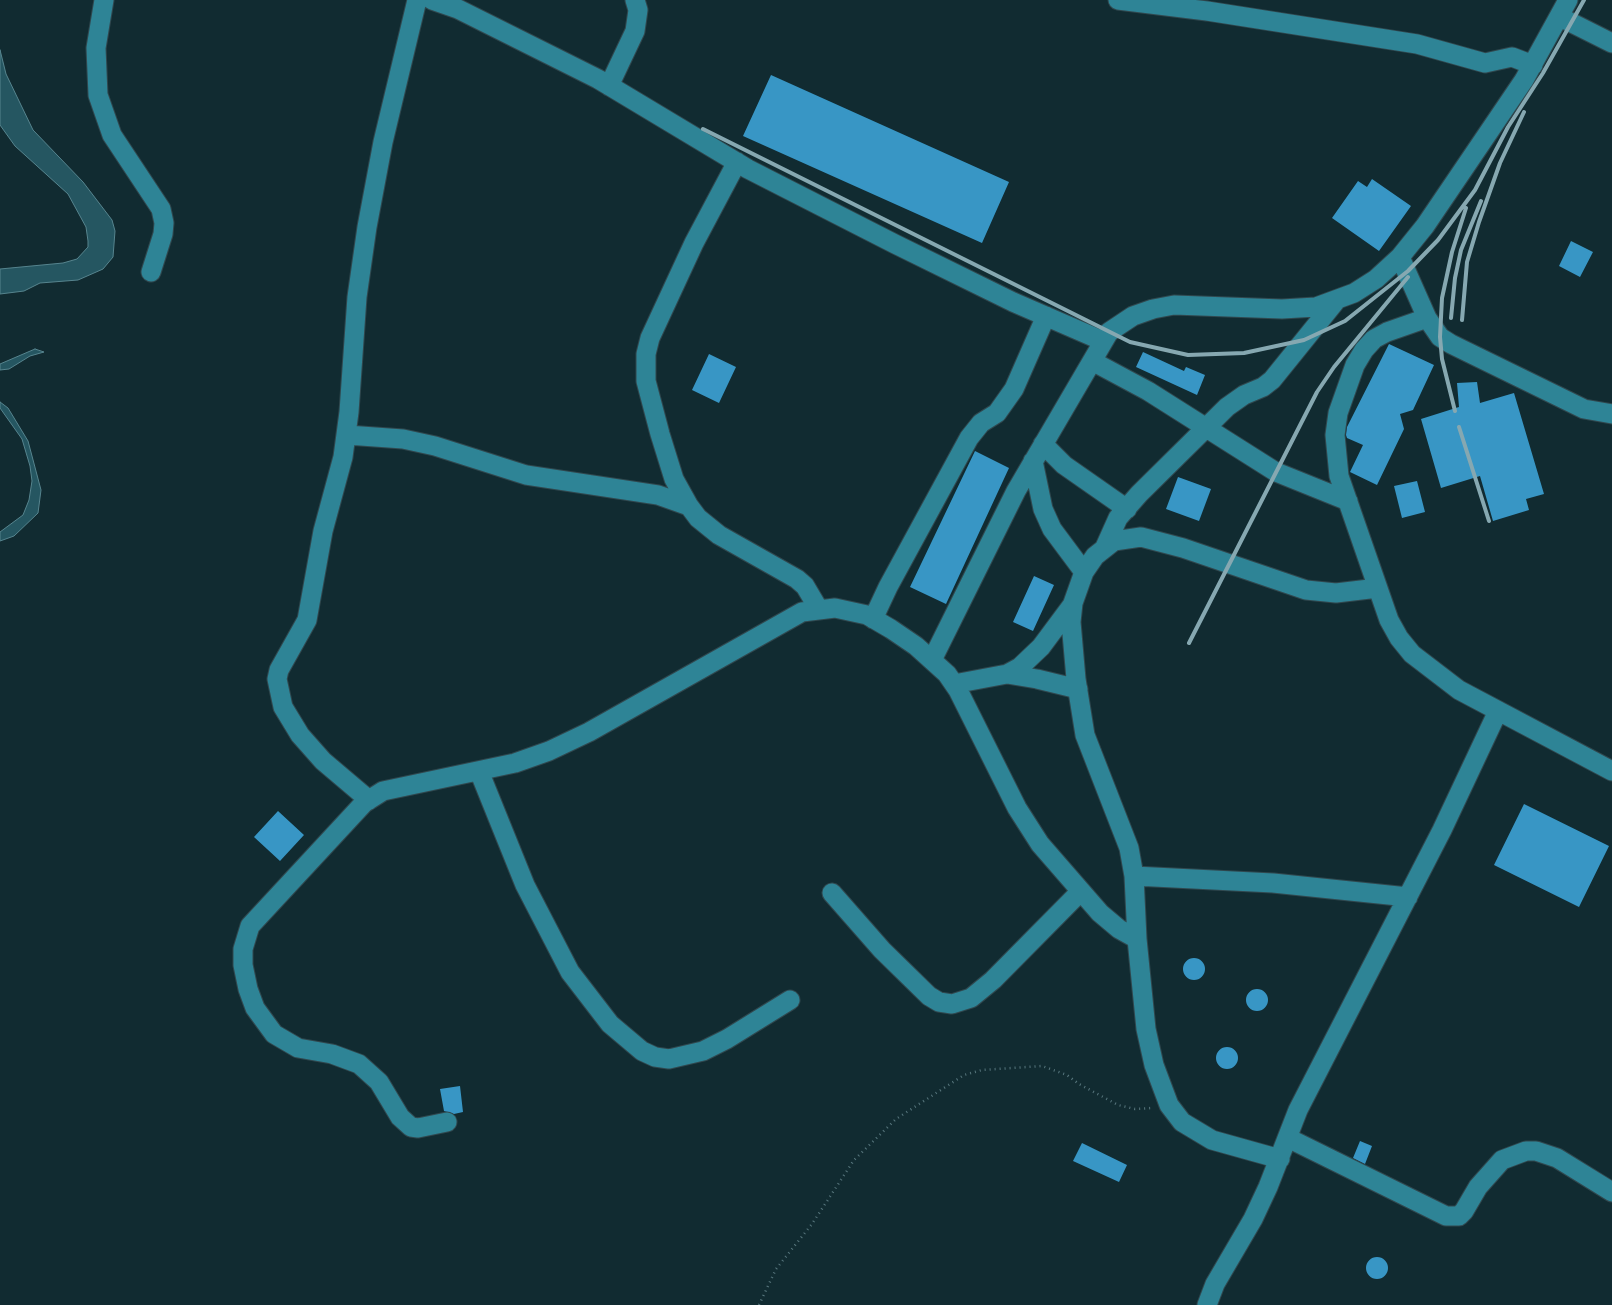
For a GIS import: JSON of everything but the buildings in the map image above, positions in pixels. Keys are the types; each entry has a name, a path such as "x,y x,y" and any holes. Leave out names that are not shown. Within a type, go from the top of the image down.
{"lane":[{"path":"104,0 96,48 98,96 112,135 161,209 164,223 163,234 151,272"},
{"path":"369,800 323,761 300,735 286,713 277,688 279,670 307,620 323,531 347,435 357,297 367,227 384,142 417,0"},
{"path":"432,0 458,9 610,86 737,162 895,244 1046,316 1103,340"},
{"path":"610,86 635,31 638,10 635,0"},
{"path":"1118,0 1207,10 1416,44 1484,63 1512,57 1533,65"},
{"path":"932,660 1016,491 1108,332 1133,316 1153,309 1174,305 1295,310 1316,308 1335,302 1376,279 1400,257 1425,226 1533,65 1568,0"},
{"path":"1560,17 1612,43"},
{"path":"737,162 694,243 650,338 646,354 646,381 674,479 698,518 718,535 797,579 805,586 818,608"},
{"path":"1400,257 1427,318 1440,337 1584,409 1612,414"},
{"path":"1105,547 1118,518 1227,407 1244,395 1263,387 1272,380 1335,302"},
{"path":"873,619 888,587 969,438 981,423 997,413 1014,388 1046,316"},
{"path":"1427,318 1387,332 1374,339 1364,350 1355,365 1338,413 1335,436 1339,476 1389,620 1412,654 1433,672 1459,690 1612,771"},
{"path":"1092,361 1148,390 1276,472 1348,501"},
{"path":"347,435 403,439 435,446 526,475 658,495 689,506"},
{"path":"1043,444 1064,465 1127,509"},
{"path":"1033,461 1043,509 1052,529 1084,572"},
{"path":"1280,1159 1212,1140 1182,1122 1169,1105 1154,1065 1146,1030 1137,939 1134,876 1122,824 1096,768 1085,735 1078,689 1072,622 1073,603 1084,572 1095,556 1105,547 1127,538 1141,537 1183,548 1306,590 1336,594 1378,588"},
{"path":"954,684 1007,674 1020,667 1036,652 1073,603"},
{"path":"447,1122 418,1128 406,1125 371,1073 351,1060 298,1048 274,1034 264,1022 248,989 243,965 243,950 250,926 369,800 393,788 479,771 532,757 589,732 802,612 818,608 846,609 873,619 916,646 932,660 954,684 1017,808 1040,844 1100,913 1119,929 1137,939"},
{"path":"1007,674 1078,689"},
{"path":"1207,1305 1215,1284 1253,1219 1280,1159 1298,1110 1408,898 1498,711"},
{"path":"479,771 525,885 570,972 585,995 610,1024 642,1052 655,1057 669,1059 703,1051 727,1039 790,1000"},
{"path":"1134,876 1273,883 1408,898"},
{"path":"832,893 882,950 928,996 939,1002 952,1004 971,998 993,980 1080,892"},
{"path":"1288,1138 1446,1216 1459,1216 1478,1187 1502,1160 1526,1151 1536,1151 1557,1158 1612,1192"}],"path":[{"path":"759,1305 776,1269 812,1224 854,1160 896,1118 964,1075 982,1070 1042,1066 1067,1075 1079,1084 1118,1105 1135,1108 1169,1105"}],"water":[{"path":"0,50 6,74 33,130 83,182 112,220 115,231 113,257 103,269 78,280 40,283 24,291 0,294 0,269 63,263 77,259 88,247 88,241 86,227 68,194 15,146 0,125"},
{"path":"35,349 44,352 30,356 9,369 0,370 0,364"},
{"path":"0,402 8,408 28,441 41,490 38,513 14,536 0,541 0,532 23,515 29,500 32,481 30,466 22,439 0,408"}],"railway":[{"path":"703,129 1130,342 1188,355 1244,353 1304,340 1345,321 1408,271 1438,240 1475,190 1508,127 1543,73 1584,0"},
{"path":"1462,320 1467,262 1500,163 1524,112"},
{"path":"1451,318 1455,278 1461,250 1481,201"},
{"path":"1455,411 1442,359 1440,337 1442,298 1452,252 1466,208"},
{"path":"1189,643 1317,392 1334,367 1408,277"},
{"path":"1459,427 1489,521"}]}
